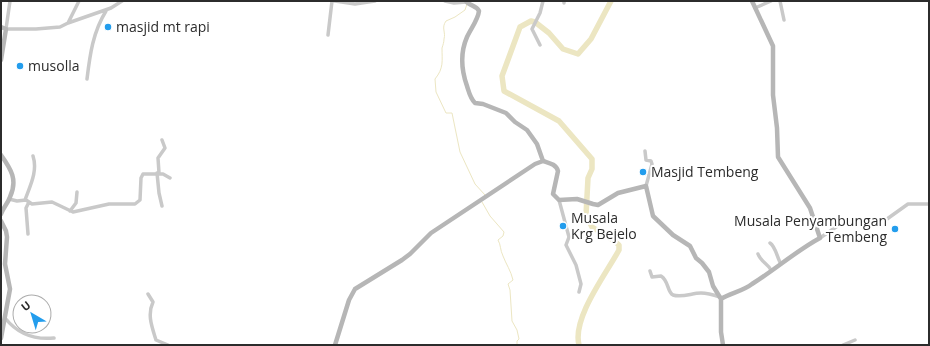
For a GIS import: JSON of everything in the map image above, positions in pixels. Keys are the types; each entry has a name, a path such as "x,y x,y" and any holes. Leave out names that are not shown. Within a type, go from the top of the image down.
{"street":[{"path":"1,60 4,28 10,1"},
{"path":"68,23 79,1"},
{"path":"4,28 54,28 63,26 114,7 122,1"},
{"path":"328,35 334,1 356,4 375,1"},
{"path":"445,1 454,3 467,1 479,11 478,17 466,38 462,54 463,71 471,98 475,103 483,104 506,113 526,130 537,144 543,161"},
{"path":"540,45 532,29 544,1"},
{"path":"752,1 773,46 773,89 778,157 810,208 820,238"},
{"path":"755,8 771,1"},
{"path":"780,1 784,20"},
{"path":"87,79 93,38 106,10"},
{"path":"162,140 165,148 158,158 159,193 162,206"},
{"path":"645,151 646,160 651,161 652,163 646,186 653,216 673,235 690,246 696,258 709,272 713,286 720,298 723,345"},
{"path":"1,155 10,167 12,173 12,189 9,199 1,214"},
{"path":"28,234 26,208 34,172 35,164 33,156"},
{"path":"335,345 349,300 355,290 402,260 434,231 535,164 543,161 555,165 558,168 553,194 559,200 569,237 566,242 566,248 572,255 581,284 578,292"},
{"path":"9,199 27,201 32,204 52,202 59,204 73,212 109,204 137,203 140,200 142,175 146,173 158,173 165,174 170,178"},
{"path":"559,200 577,199 598,205 623,191 646,186"},
{"path":"70,211 76,203 77,192"},
{"path":"650,271 652,277 662,276 665,279 672,294 682,296 702,293 720,298 748,287 771,270 788,260 798,250 820,238 839,225 856,223 871,226 887,219 903,206 908,204 929,204"},
{"path":"1,221 7,237 5,264 10,289 1,338"},
{"path":"770,243 774,246 777,258 781,264"},
{"path":"758,254 761,261 768,265 771,270"},
{"path":"148,294 153,302 151,306 150,319 156,340 168,345"},
{"path":"4,317 14,328 28,335 38,338 54,338"},
{"path":"843,345 855,340"}],"waterway":[{"path":"579,345 578,334 580,322 585,309 619,250 619,245 592,227 586,215 588,178 592,169 592,159 559,121 504,91 502,76 520,27 531,21 535,22 549,33 563,49 578,54 591,39 611,1"},
{"path":"467,4 465,10 445,23 442,64 435,79 436,92 446,113 452,113 460,152 475,184 485,195"},
{"path":"482,202 490,216 504,232 503,236 498,240 513,280 508,284 510,290 512,321 517,330 519,339 517,341 517,345"}],"place":[{"name":"masjid mt rapi","path":"108,27"},
{"name":"musolla","path":"20,66"},
{"name":"Masjid Tembeng","path":"643,172"},
{"name":"Musala Krg Bejelo","path":"563,226"},
{"name":"Musala Penyambungan Tembeng","path":"895,229"}]}
